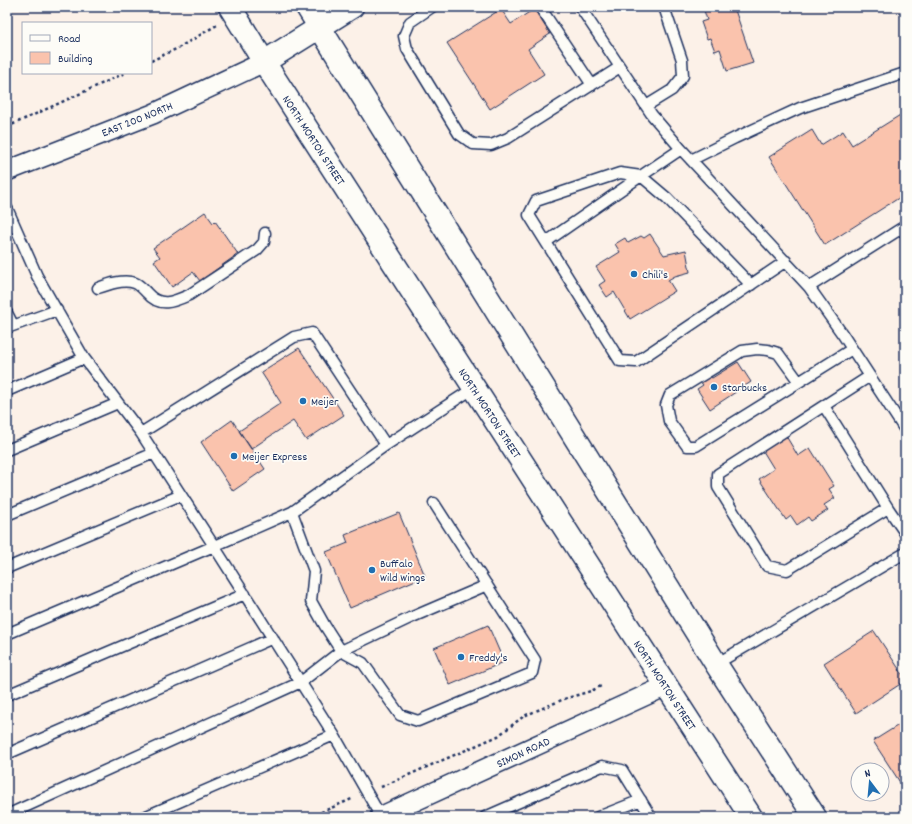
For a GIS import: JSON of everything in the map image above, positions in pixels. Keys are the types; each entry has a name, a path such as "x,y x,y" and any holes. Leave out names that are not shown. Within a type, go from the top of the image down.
{"main road":[{"path":"307,7 321,27 716,664 815,817"},
{"path":"264,62 352,7"},
{"name":"NORTH MORTON STREET","path":"233,11 264,62 751,817"}],"street":[{"name":"EAST 200 NORTH","path":"7,171 153,114 264,62"},
{"name":"SIMON ROAD","path":"380,817 666,686"}],"lane":[{"path":"432,7 410,22 404,36 407,50 459,134 473,144 491,145 508,138 620,67"},
{"path":"540,7 592,85"},
{"path":"580,7 652,115 691,160 809,287 905,430"},
{"path":"646,106 672,90 683,76 682,60 664,7"},
{"path":"691,160 800,108 905,73"},
{"path":"546,242 681,149"},
{"path":"751,285 667,198 641,176 620,173 536,202 529,216 620,361 636,362 751,285 786,261"},
{"path":"7,208 37,276 84,358 154,453 245,594 334,734 380,817"},
{"path":"809,287 905,226"},
{"path":"98,288 109,283 135,283 143,288 154,300 169,303 189,295 257,250 264,242 265,233"},
{"path":"7,313 10,326 57,310"},
{"path":"141,434 294,337 312,333 386,445"},
{"path":"799,382 778,353 757,349 742,351 670,395 666,405 669,421 687,446 696,446 799,382 852,349"},
{"path":"7,391 84,358"},
{"path":"870,376 718,474 718,487 767,566 787,570 888,508"},
{"path":"7,634 292,512 386,445 474,388"},
{"path":"7,450 118,403"},
{"path":"824,406 905,533"},
{"path":"7,515 154,453"},
{"path":"7,568 181,495"},
{"path":"292,512 314,571 311,601 325,626 341,651 363,663 400,715 418,721 532,673 535,660 434,503"},
{"path":"716,664 905,553"},
{"path":"7,815 301,682 341,651 410,618 487,585"},
{"path":"7,695 245,594"},
{"path":"7,754 273,638"},
{"path":"144,817 334,734"},
{"path":"485,817 602,766 622,770 651,817"},
{"path":"598,817 618,813 641,800"}],"path":[{"path":"152,61 178,48 233,11"},
{"path":"7,127 123,74"},
{"path":"422,769 498,736 524,716 601,686"}],"building":[{"path":"703,7 734,7 753,63 727,71 720,49 715,51 710,38 707,39 701,22 707,20"},
{"path":"501,9 511,24 534,9 550,34 528,49 544,74 490,109 447,43"},
{"path":"905,112 905,194 825,245 769,157 812,130 821,145 843,131 852,145"},
{"path":"205,212 213,223 215,221 238,254 200,281 193,272 172,287 154,261 160,257 153,248"},
{"path":"650,234 664,255 686,250 690,272 675,276 668,280 675,291 630,319 614,292 607,297 599,285 605,281 596,267 620,252 615,244 625,238 628,243 641,236 644,238"},
{"path":"299,348 344,415 306,440 293,421 251,449 239,431 281,403 261,372"},
{"path":"738,362 751,382 710,409 697,389 703,385 700,381 709,376 712,378"},
{"path":"232,420 265,469 233,491 201,442"},
{"path":"782,436 783,438 786,436 798,456 810,448 834,486 829,489 835,498 824,505 828,510 811,521 808,517 797,525 791,516 786,520 759,479 774,469 763,451"},
{"path":"399,513 425,576 350,608 326,552 348,543 345,535"},
{"path":"488,625 504,662 450,685 434,648"},
{"path":"874,631 905,678 905,681 856,713 824,663"},
{"path":"905,721 905,790 890,767 890,762 887,762 873,741"}],"place":[{"name":"Chili's","path":"634,274"},
{"name":"Starbucks","path":"714,387"},
{"name":"Meijer","path":"303,401"},
{"name":"Meijer Express","path":"234,456"},
{"name":"Buffalo Wild Wings","path":"372,570"},
{"name":"Freddy's","path":"461,657"}]}
